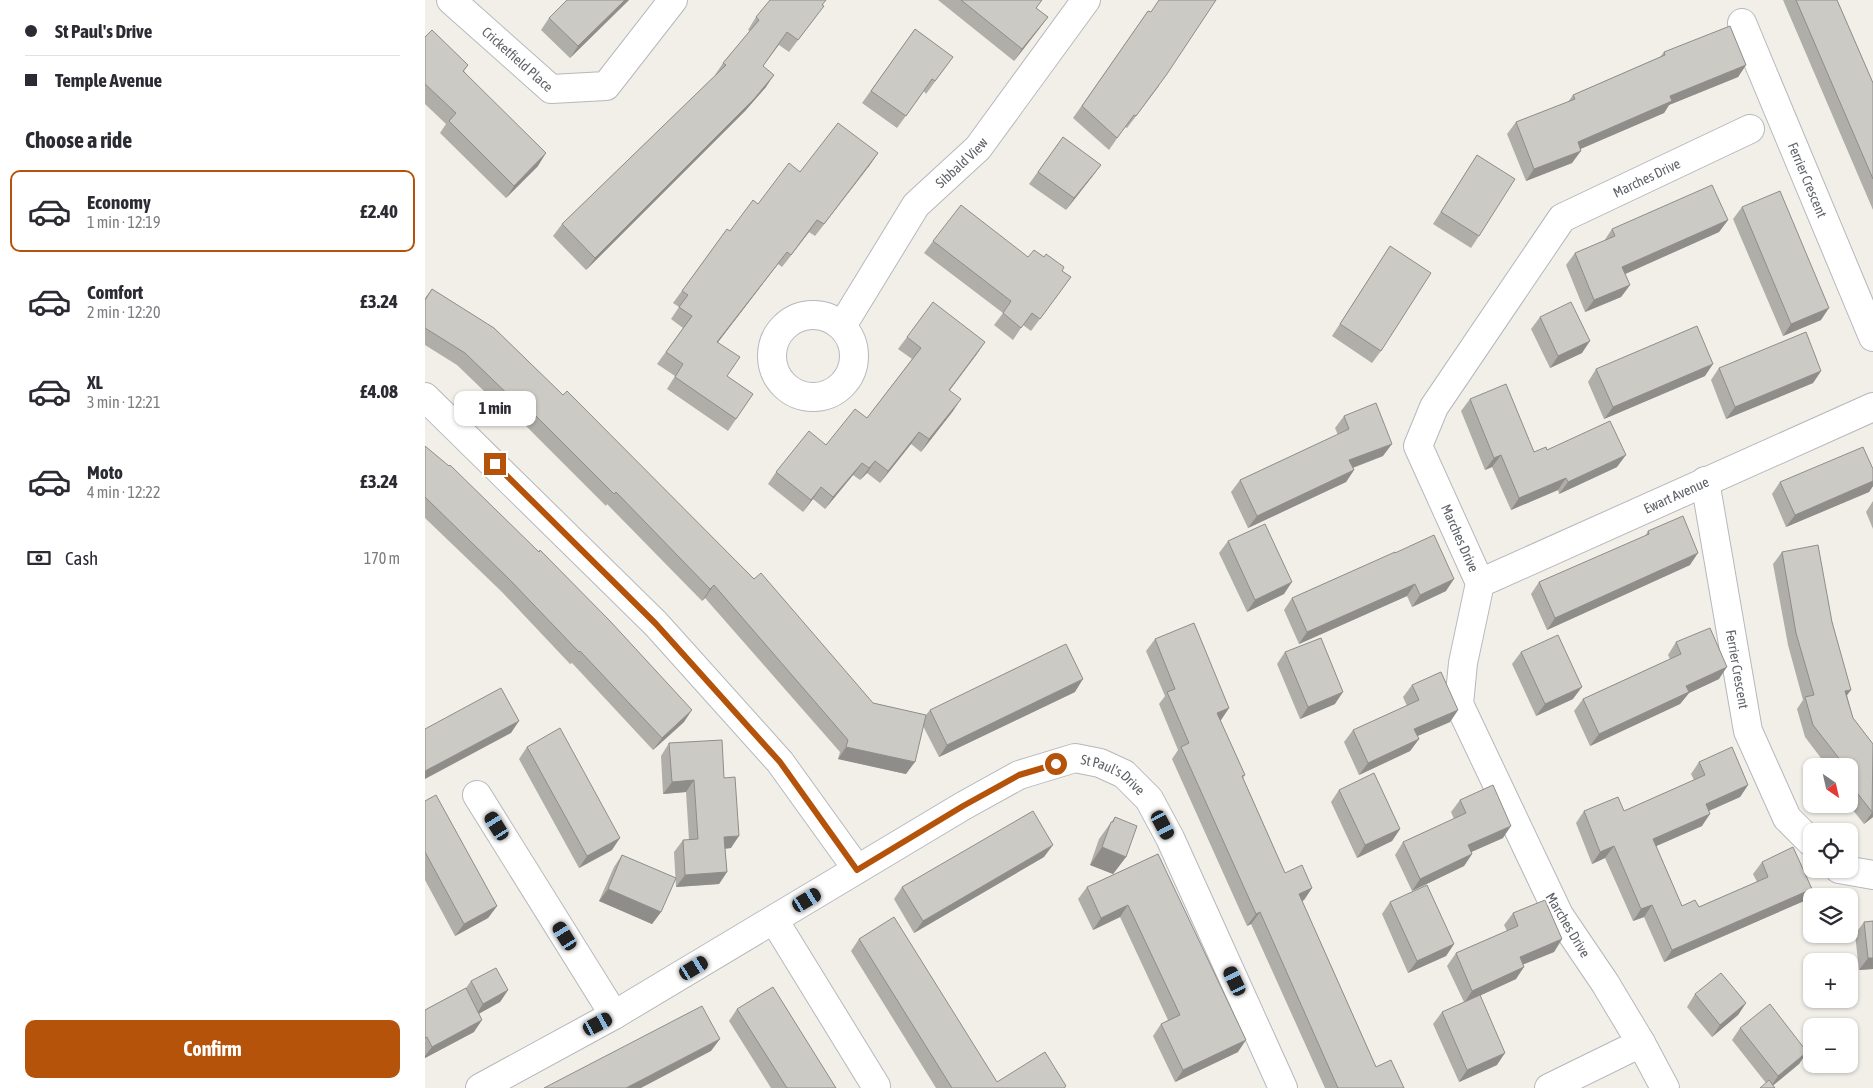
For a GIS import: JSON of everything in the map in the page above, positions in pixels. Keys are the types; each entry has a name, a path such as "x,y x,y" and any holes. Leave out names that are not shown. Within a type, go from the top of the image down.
{"street":[{"name":"Cricketfield Place","path":"451,0 551,89 607,86 673,0"},
{"name":"Sibbald View","path":"842,326 916,205 977,148 1086,0"},
{"name":"Ferrier Crescent","path":"1743,23 1873,337"},
{"name":"Marches Drive","path":"1665,1088 1605,983 1559,915 1459,704 1463,663 1480,583 1418,446 1434,406 1562,218 1751,129"},
{"path":"425,397 656,624 780,762 857,870"},
{"name":"Ewart Avenue","path":"1480,583 1873,407"},
{"name":"Ferrier Crescent","path":"1705,481 1748,731 1787,818 1803,834"},
{"name":"St Paul's Drive","path":"480,1088 615,1015 963,806 1019,775 1075,758 1100,763 1124,774 1149,799 1170,838 1283,1088"},
{"path":"477,794 615,1015"},
{"path":"1858,873 1873,876"},
{"path":"774,920 876,1086"},
{"path":"1549,1088 1641,1043"}],"building":[{"path":"567,0 625,0 578,46 549,18"},
{"path":"770,0 826,0 822,5 824,6 798,40 787,32 763,66 774,75 754,99 595,258 562,224 726,65 723,63 759,20 756,17"},
{"path":"961,0 1042,0 1036,8 1048,17 1022,49"},
{"path":"1159,0 1216,0 1167,74 1117,138 1082,106 1148,11 1151,12"},
{"path":"1796,0 1837,0 1873,83 1873,179"},
{"path":"1730,26 1746,65 1670,96 1672,101 1578,142 1581,151 1534,169 1516,122 1575,99 1573,95 1665,55 1664,52"},
{"path":"915,29 953,57 935,81 932,79 906,116 871,91"},
{"path":"432,30 468,65 463,71 546,153 514,186 449,121 456,113 425,84 425,37"},
{"path":"838,123 878,153 824,224 817,220 791,255 787,252 717,342 740,357 727,376 753,394 736,419 675,377 683,364 666,352 692,316 679,307 688,295 682,291 727,229 730,231 753,200 758,204 789,163 800,172"},
{"path":"1063,137 1101,165 1074,198 1038,172"},
{"path":"1477,155 1515,179 1479,236 1441,212"},
{"path":"1712,185 1728,220 1622,267 1630,285 1594,300 1575,253 1615,236 1612,229"},
{"path":"1780,191 1829,308 1791,324 1742,207"},
{"path":"961,205 1028,257 1034,250 1044,257 1046,254 1064,267 1062,271 1071,277 1040,319 1032,313 1021,328 1003,313 1011,301 933,241"},
{"path":"1390,246 1431,273 1381,351 1340,324"},
{"path":"432,289 494,328 563,395 567,391 754,579 761,573 873,703 926,715 915,762 846,747 848,740 714,585 710,589 616,492 614,494 522,402 519,405 465,353 425,328 425,300"},
{"path":"933,302 985,342 949,390 961,399 929,439 919,432 888,471 875,461 869,468 862,463 833,497 821,487 811,500 776,472 809,431 826,445 855,409 867,418 921,348 907,337"},
{"path":"1571,302 1590,341 1558,356 1540,317"},
{"path":"1697,326 1713,364 1613,407 1596,369"},
{"path":"1806,332 1821,371 1735,407 1719,368"},
{"path":"1506,384 1534,452 1546,447 1547,450 1610,421 1626,455 1568,482 1566,478 1519,498 1501,455 1494,458 1470,399"},
{"path":"1376,403 1392,444 1349,460 1354,470 1257,516 1240,480 1349,429 1344,416"},
{"path":"425,446 450,465 539,552 540,550 610,621 692,710 662,738 580,651 425,497"},
{"path":"1863,447 1873,469 1873,481 1795,515 1780,482"},
{"path":"1683,516 1698,553 1555,618 1539,582 1649,534 1648,531"},
{"path":"1265,524 1292,582 1255,600 1228,541"},
{"path":"1434,535 1454,579 1420,595 1415,584 1307,632 1292,598"},
{"path":"1818,545 1832,622 1851,690 1845,691 1853,718 1873,744 1872,812 1858,794 1858,758 1839,758 1813,725 1805,697 1814,695 1796,633 1782,552"},
{"path":"1194,623 1229,708 1217,713 1245,775 1242,776 1285,873 1302,865 1312,888 1299,894 1376,1067 1391,1060 1404,1088 1338,1088 1260,912 1256,914 1181,747 1189,743 1167,692 1175,689 1155,639"},
{"path":"1710,628 1727,667 1686,686 1689,692 1599,734 1583,699 1681,654 1676,642"},
{"path":"1558,635 1582,687 1545,704 1521,652"},
{"path":"1321,638 1343,692 1308,707 1285,652"},
{"path":"1066,644 1083,679 947,745 930,710"},
{"path":"1441,672 1458,710 1414,729 1419,739 1368,763 1353,730 1419,700 1412,685"},
{"path":"501,688 519,721 425,771 425,729"},
{"path":"560,728 620,838 587,856 527,747"},
{"path":"722,740 724,778 735,777 739,836 724,837 727,872 685,875 683,840 698,839 694,780 672,782 669,743"},
{"path":"1732,747 1748,785 1706,804 1710,814 1653,839 1682,906 1695,900 1699,907 1768,877 1762,862 1793,847 1803,869 1803,878 1807,878 1812,888 1803,888 1803,893 1672,950 1652,905 1641,909 1614,846 1600,852 1584,811 1618,797 1624,811 1705,775 1699,762"},
{"path":"1374,773 1400,829 1365,845 1339,790"},
{"path":"1493,785 1511,826 1468,845 1472,854 1420,879 1403,842 1466,813 1460,800"},
{"path":"436,795 497,906 464,924 425,852 425,801"},
{"path":"1033,811 1053,845 923,921 902,887"},
{"path":"1115,817 1137,826 1126,857 1102,847 1111,822 1113,822"},
{"path":"1158,854 1246,1040 1183,1070 1161,1024 1180,1015 1128,905 1101,918 1087,887"},
{"path":"622,855 676,878 661,912 608,889"},
{"path":"1427,885 1454,944 1417,961 1390,902"},
{"path":"1545,900 1562,939 1520,957 1524,967 1472,991 1456,953 1518,926 1513,913"},
{"path":"894,917 997,1082 1045,1052 1066,1086 1064,1088 952,1088 859,939"},
{"path":"1873,921 1873,958 1868,958 1864,922"},
{"path":"496,968 508,990 483,1004 471,981"},
{"path":"1721,973 1746,1003 1720,1025 1695,994"},
{"path":"773,987 836,1088 787,1088 737,1009"},
{"path":"466,988 482,1020 432,1047 427,1037 425,1038 425,1010"},
{"path":"1480,995 1505,1053 1467,1070 1442,1012"},
{"path":"1770,1004 1803,1047 1803,1055 1778,1076 1740,1028"},
{"path":"702,1006 720,1039 626,1088 544,1088"},
{"path":"1769,1080 1775,1088 1760,1088"}],"route":[{"path":"495,464 656,624 780,762 857,870 963,806 1019,775 1056,764"}]}
